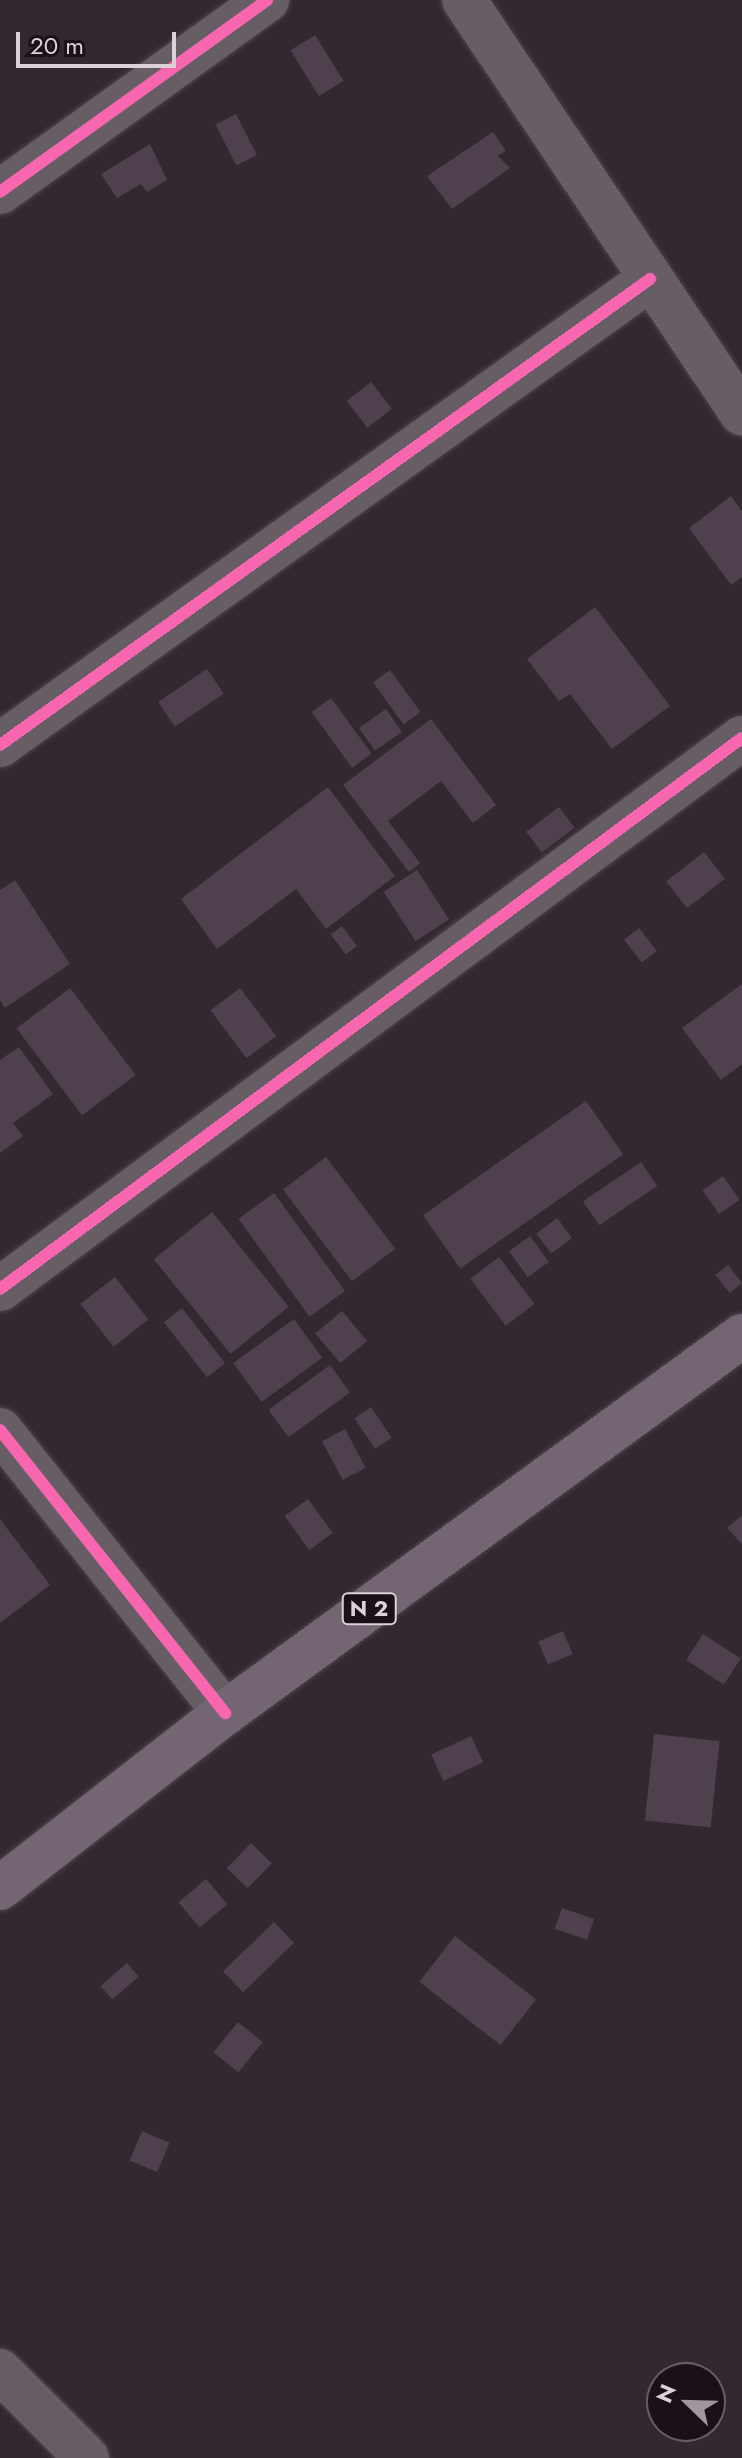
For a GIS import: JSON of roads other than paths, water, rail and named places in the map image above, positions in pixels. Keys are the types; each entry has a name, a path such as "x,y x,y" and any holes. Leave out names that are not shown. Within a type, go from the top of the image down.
{"main road":[{"name":"N 2","path":"0,1888 225,1713 742,1336"}],"street":[{"path":"0,192 267,0"},
{"path":"464,0 742,413"},
{"path":"0,745 650,279"},
{"path":"0,1289 742,738"},
{"path":"0,1430 225,1713"},
{"path":"0,2371 87,2458"}]}
